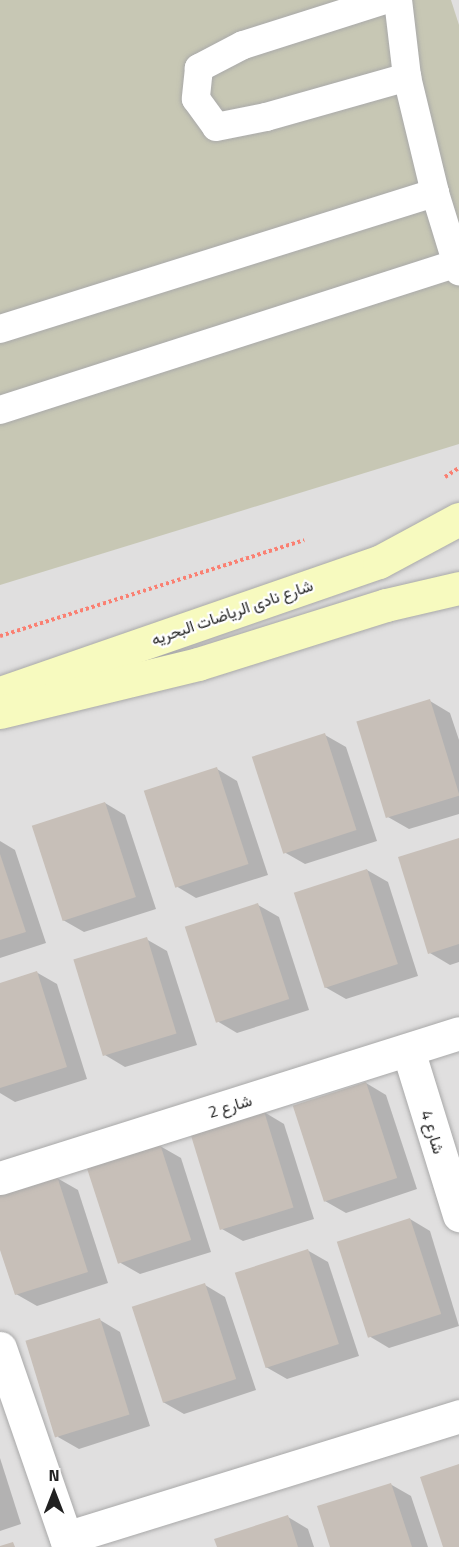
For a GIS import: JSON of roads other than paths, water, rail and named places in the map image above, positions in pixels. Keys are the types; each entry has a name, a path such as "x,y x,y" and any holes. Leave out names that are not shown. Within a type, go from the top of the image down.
{"main road":[{"name":"شارع نادى الرياضات البحريه","path":"0,693 379,562 459,519"},
{"path":"0,712 198,664 386,605 459,588"}],"street":[{"name":"شارع 2","path":"0,1178 459,1033"},
{"name":"شارع 4","path":"408,1050 459,1215"},
{"path":"0,1348 68,1543 459,1416"}],"lane":[{"path":"385,0 243,45 199,68 196,99 216,127 266,117 407,77"},
{"path":"0,410 458,267 435,193 407,77 398,0"},
{"path":"0,329 435,193"}]}
